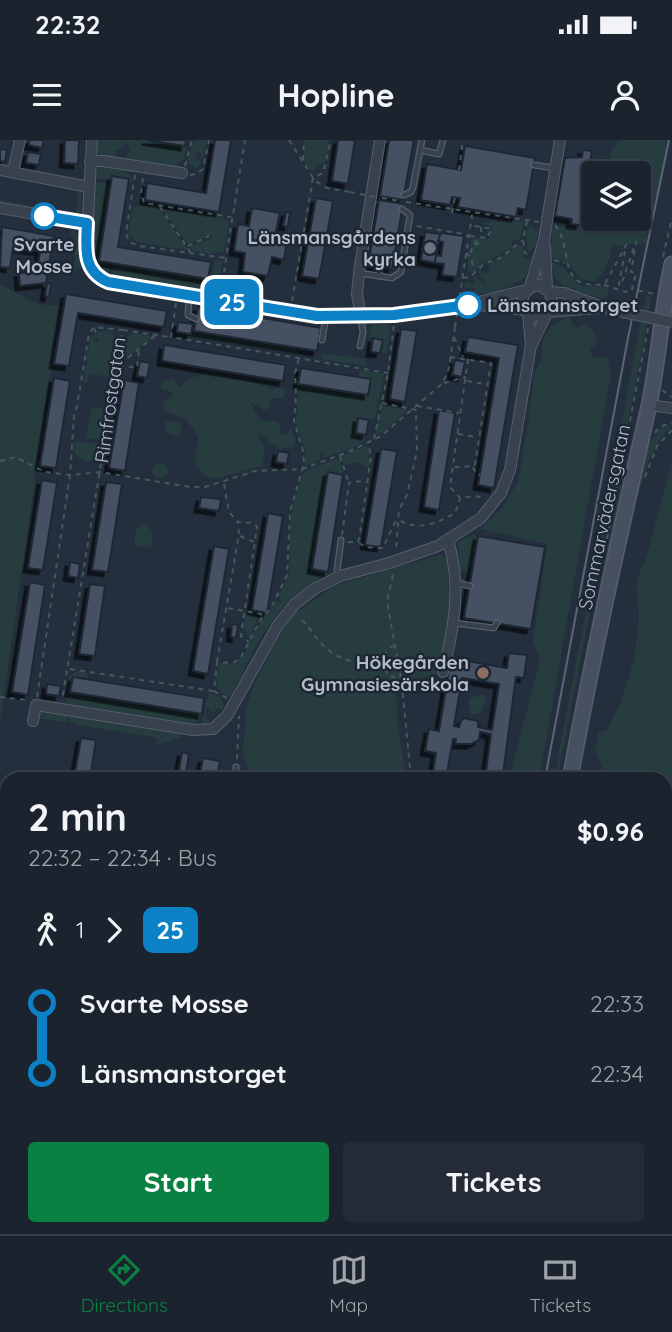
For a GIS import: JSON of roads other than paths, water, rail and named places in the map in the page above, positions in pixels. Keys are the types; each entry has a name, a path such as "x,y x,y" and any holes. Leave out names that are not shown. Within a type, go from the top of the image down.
{"street":[{"path":"13,172 20,140"},
{"path":"92,140 86,258 96,276 108,282 290,313 326,316 394,315 468,305 539,285 605,308 672,322"},
{"path":"361,316 357,294 359,273 380,140"},
{"path":"531,345 522,300 544,240 560,140"},
{"path":"90,161 182,173"},
{"path":"0,170 89,187"},
{"path":"0,208 87,223"},
{"path":"33,721 36,705 204,731 213,729 221,723 286,614 314,589 340,576 404,558 449,540 481,518 501,493 510,470 531,345 553,302 549,290 544,240"},
{"name":"Sommarvädersgatan","path":"571,772 610,576 649,405 672,264"},
{"path":"468,305 495,306 537,316 548,312 605,308"},
{"path":"649,405 672,408"},
{"path":"443,672 454,623 456,583 449,540"}],"lane":[{"path":"404,194 411,192 414,187 422,140"},
{"path":"420,150 439,153 443,140"},
{"path":"534,165 555,168"},
{"path":"359,273 392,278 401,272 409,224 409,212 402,209"},
{"path":"379,276 380,267"},
{"path":"189,296 188,315 196,319"},
{"path":"322,340 326,316"},
{"path":"360,346 363,333 361,316"},
{"path":"340,576 337,570 341,540"},
{"path":"456,583 470,586"},
{"path":"477,627 478,620"},
{"path":"454,623 493,629 497,623"},
{"path":"236,767 236,772"}],"tram line":[{"path":"546,772 628,338 669,140"}],"place":[{"name":"Svarte Mosse","path":"44,216"},
{"name":"Länsmansgårdens kyrka","path":"430,248"},
{"name":"Länsmanstorget","path":"468,305"},
{"name":"Hökegården Gymnasiesärskola","path":"483,673"}]}
